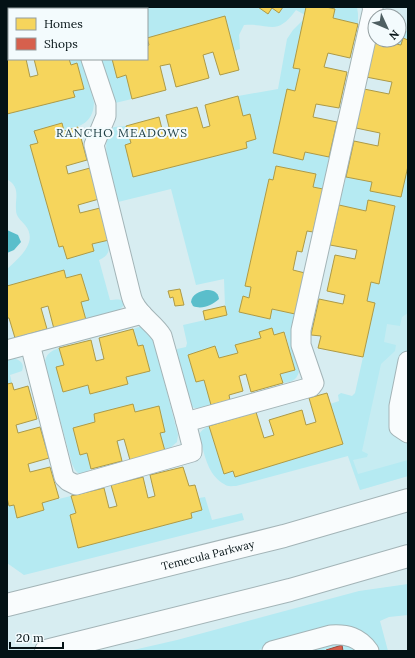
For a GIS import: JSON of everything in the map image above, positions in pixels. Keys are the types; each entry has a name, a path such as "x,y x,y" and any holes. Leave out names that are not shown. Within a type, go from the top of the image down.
{"main road":[{"name":"Temecula Parkway","path":"7,605 284,536 408,500"},
{"path":"46,651 290,590 408,556"}],"lane":[{"path":"186,422 310,387 314,383 301,345 302,330 372,7"},
{"path":"30,344 64,477 68,481 76,485 192,452 186,422 162,336 157,328 134,304 130,291 94,145 106,116 106,104 91,60"},
{"path":"7,350 142,314"},
{"path":"408,361 403,407 399,427 408,433"},
{"path":"272,651 330,635 340,634 352,636 369,651"}],"shaded area":[{"path":"258,7 272,8 279,13 283,7 306,7 305,15 296,10 289,18 278,26 244,25 239,35 240,49 234,51 225,17 148,46 148,8 138,8"},
{"path":"326,7 357,7 358,24 333,18 335,9"},
{"path":"304,19 293,68 300,69 295,91 287,89 273,153 303,160 305,152 329,157 323,189 313,187 316,174 276,166 273,180 269,180 245,285 251,287 249,298 243,296 239,312 269,319 272,309 295,314 295,352 299,372 293,380 283,383 280,374 295,370 285,333 274,335 272,328 259,332 261,338 236,345 238,353 219,358 215,347 188,355 196,382 204,380 211,405 194,408 189,405 174,353 177,349 186,347 187,343 183,325 227,315 225,306 224,279 196,285 171,189 118,202 107,158 106,141 108,132 114,127 126,126 131,143 125,145 133,177 247,148 246,142 256,139 250,114 243,116 238,96 278,89 287,39 293,30"},
{"path":"69,60 83,60 94,103 89,119 81,125 64,131 62,124 34,131 38,143 30,145 59,247 63,246 67,258 94,251 92,244 109,240 107,254 99,260 110,300 121,300 124,302 124,305 117,312 86,320 81,302 89,300 81,274 66,278 63,270 7,286 7,269 22,255 29,243 30,238 29,231 17,215 16,189 7,179 7,114 74,97 73,91 84,88 77,64 71,65"},
{"path":"101,60 112,60 117,77 126,75 132,99 115,103"},
{"path":"408,166 408,313 402,317 400,326 387,324 384,342 396,345 395,351 381,364 362,451 368,454 367,457 353,460 358,474 408,460 408,476 360,490 348,456 236,486 225,485 215,477 212,472 207,463 199,439 201,431 209,426 224,474 233,471 235,477 343,444 330,404 339,401 338,395 341,393 352,396 355,393 375,303 367,301 371,282 379,283 395,206 368,201 366,211 339,205 346,177 372,182 370,190"},
{"path":"380,297 408,304 408,476 360,490 348,456"},
{"path":"144,327 152,334 178,435 177,442 170,448 130,460 124,439 118,441 122,461 91,469 83,474 78,473 72,464 45,364 47,355 59,348 64,365 57,367 63,392 88,385 91,394 128,384 126,377 150,371 143,345 138,346 133,329"},
{"path":"13,358 21,362 23,368 22,371 10,375 12,383 7,384 7,360"},
{"path":"71,496 76,513 70,515 78,548 192,518 191,513 199,498 205,497 212,520 242,513 244,520 24,575 7,563 7,498 9,506 14,505 17,518 44,510 42,503"},
{"path":"408,584 408,615 389,617 380,621 388,651 377,651 333,631 255,651 129,651 177,640 359,591"},
{"path":"336,641 361,650 343,651 342,646 319,651 295,651"}],"water":[{"path":"7,230 18,235 21,242 14,250 7,253"},
{"path":"206,290 216,293 219,299 207,306 193,306 191,302 194,295"}],"building: Homes":[{"path":"7,7 58,7 8,8 7,39"},
{"path":"82,7 139,7 138,8"},
{"path":"258,7 283,7 279,13 272,8 268,14"},
{"path":"306,7 326,7 335,9 333,18 358,24 350,58 328,53 324,67 347,72 339,108 316,104 313,117 337,122 329,157 305,152 303,160 273,153 287,89 295,91 300,69 293,68"},
{"path":"225,16 239,70 220,75 213,52 203,55 209,78 176,87 170,64 160,66 166,90 132,99 126,75 117,78 112,60 148,60 148,38"},
{"path":"408,40 408,166 401,197 370,191 372,182 346,177 354,141 378,146 380,133 356,128 364,89 389,94 392,82 366,77 373,48 407,48"},
{"path":"7,60 26,60 30,77 38,75 34,60 69,60 71,65 77,63 84,89 73,91 75,97 7,114"},
{"path":"238,96 243,116 250,114 256,139 246,142 247,148 133,177 125,145 131,143 126,126 159,117 164,137 171,135 166,115 197,107 203,128 210,126 205,105"},
{"path":"62,123 64,131 78,127 87,160 66,166 68,174 90,168 99,199 78,205 80,213 100,208 109,240 92,244 94,251 67,259 63,246 59,247 30,145 38,143 34,131"},
{"path":"276,166 316,174 313,187 323,189 313,232 307,231 302,252 297,251 293,270 305,273 295,314 272,309 270,319 239,312 243,296 249,298 251,287 245,286 269,179 273,180"},
{"path":"368,200 395,206 379,284 371,282 367,301 375,303 363,357 318,348 321,336 311,335 319,299 343,304 345,295 327,291 335,255 355,259 357,250 330,245 339,205 366,211"},
{"path":"64,270 66,278 81,274 89,300 81,302 86,320 54,329 48,306 41,308 47,329 15,338 9,318 7,318 7,286"},
{"path":"180,289 184,305 175,306 173,297 170,298 168,291"},
{"path":"225,306 227,315 205,320 203,311"},
{"path":"272,328 274,335 284,332 295,370 280,374 283,383 251,392 246,374 239,376 243,391 229,395 230,400 211,405 204,380 196,382 188,355 215,346 219,358 238,353 235,345 261,338 259,332"},
{"path":"133,329 138,346 143,345 150,371 126,377 128,384 90,394 88,385 63,392 56,367 64,365 59,348 91,340 96,361 104,359 99,338"},
{"path":"12,383 14,390 28,386 37,419 16,425 18,433 40,427 49,458 28,464 30,472 50,467 59,498 42,503 44,510 17,518 14,505 9,506 7,498 7,384"},
{"path":"327,393 343,444 235,477 233,471 224,474 209,426 256,412 264,438 274,435 269,420 302,410 306,425 316,422 309,398"},
{"path":"133,404 135,412 159,406 165,432 160,433 165,451 130,460 124,439 117,441 122,461 91,469 87,453 80,455 73,428 95,422 94,414"},
{"path":"183,467 189,486 195,485 202,510 191,513 192,518 78,548 70,515 76,513 71,496 104,488 109,508 117,506 111,485 143,477 148,498 155,496 150,475"}],"building: Shops":[{"path":"342,645 343,651 326,650"}],"district":[{"name":"RANCHO MEADOWS","path":"122,133"}]}
